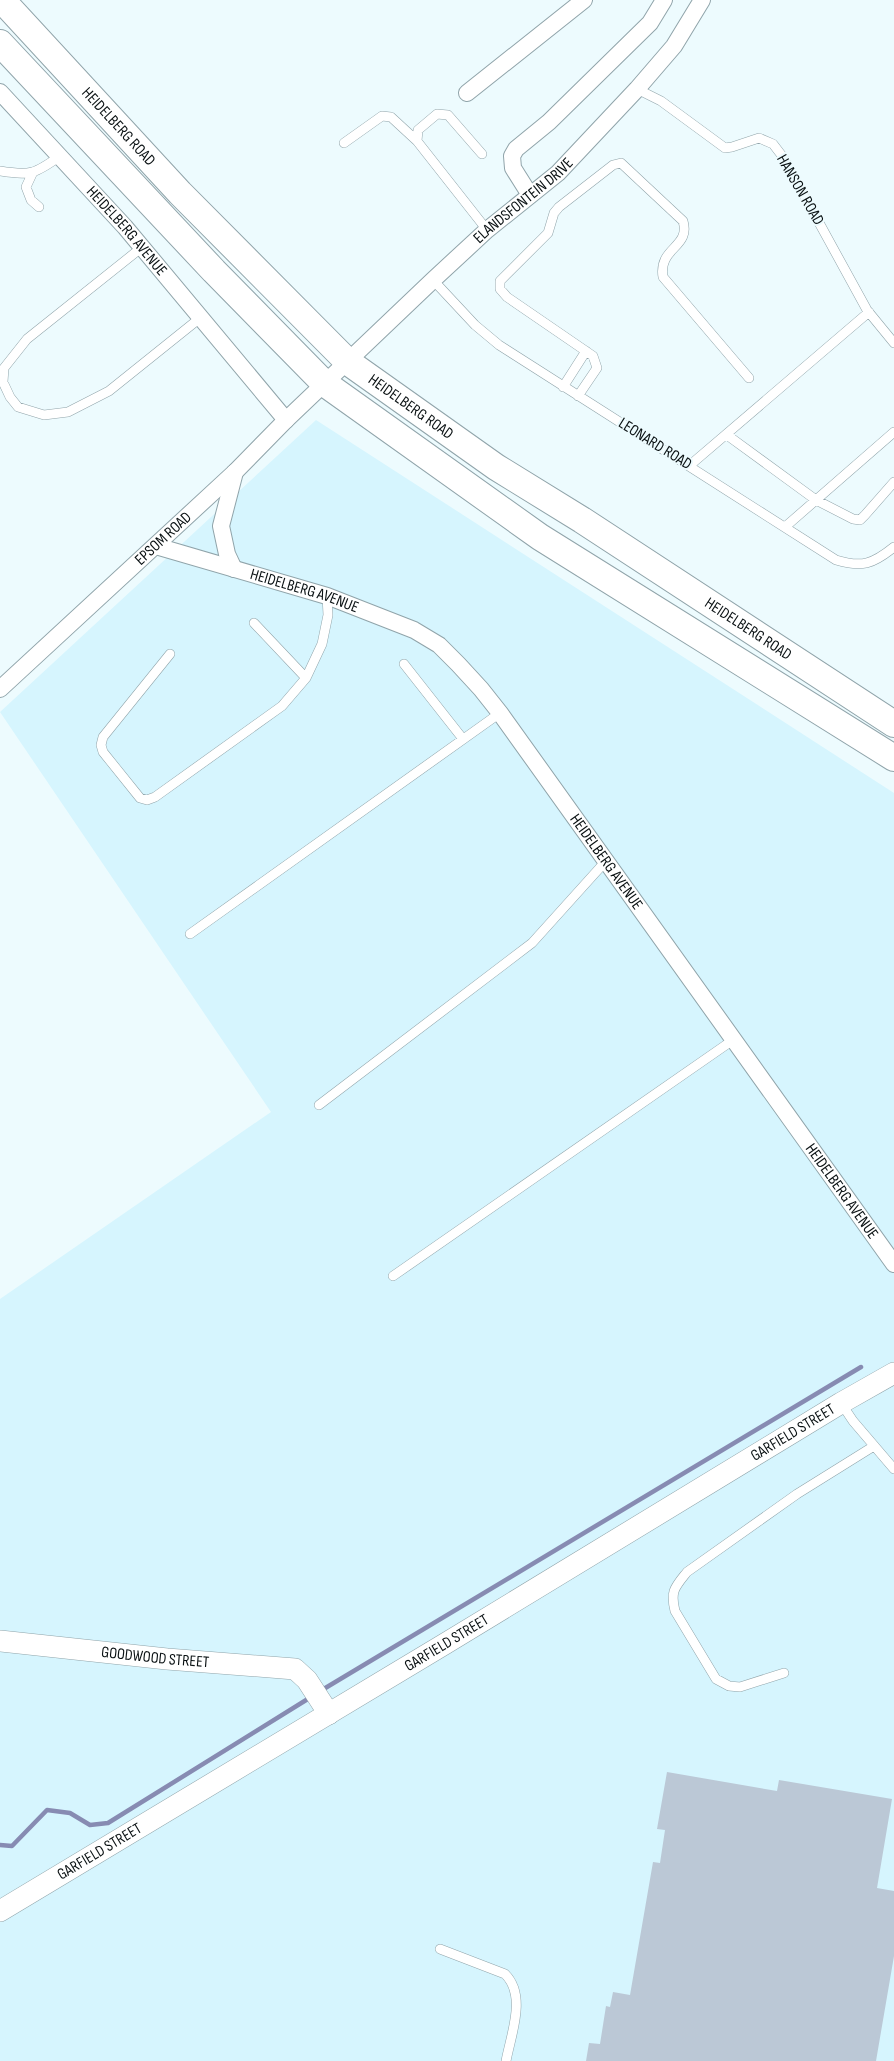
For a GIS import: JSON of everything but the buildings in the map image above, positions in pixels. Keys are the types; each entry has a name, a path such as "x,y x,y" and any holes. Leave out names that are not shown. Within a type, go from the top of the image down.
{"main road":[{"name":"HEIDELBERG ROAD","path":"2,0 180,193 348,362 496,467 582,520 894,724"},
{"name":"HEIDELBERG ROAD","path":"0,43 214,271 324,383 540,537 894,758"}],"street":[{"path":"467,93 584,0"},
{"path":"530,195 513,168 512,156 516,148 549,122 650,23 664,0"},
{"name":"ELANDSFONTEIN DRIVE","path":"324,383 487,230 558,173 638,89 674,46 702,0"},
{"name":"HEIDELBERG AVENUE","path":"0,92 125,227 286,420"},
{"name":"EPSOM ROAD","path":"0,689 236,472 324,383"},
{"name":"HEIDELBERG AVENUE","path":"234,569 227,554 221,526 236,472"},
{"name":"HEIDELBERG AVENUE","path":"156,546 327,596 414,630 438,645 481,689 500,713 894,1264"},
{"name":"GARFIELD STREET","path":"0,1911 841,1403 894,1373"},
{"name":"GOODWOOD STREET","path":"0,1641 167,1659 294,1669 307,1680 329,1714"}],"lane":[{"name":"HANSON ROAD","path":"638,89 661,101 725,148 759,138 773,144 783,157 869,312 894,343"},
{"path":"417,141 418,130 437,114 443,113 448,115 482,154"},
{"path":"344,143 382,116 387,115 391,117 417,141 487,230"},
{"path":"0,171 17,174 38,172 60,156"},
{"path":"578,396 597,368 593,356 506,297 500,289 500,281 548,233 554,213 559,207 613,164 621,163 683,221 686,230 683,238 663,260 661,267 663,277 748,378"},
{"path":"33,172 26,187 31,200 39,207"},
{"path":"141,248 27,339 4,368 2,384 18,407 44,416 68,412 109,391 200,318"},
{"name":"LEONARD ROAD","path":"433,280 475,325 498,345 836,560 852,565 865,564 878,560 894,547"},
{"path":"690,466 869,312"},
{"path":"563,387 586,352"},
{"path":"785,527 894,432"},
{"path":"727,435 816,500 853,519 860,520 894,482"},
{"path":"170,654 103,736 101,745 103,752 140,798 147,800 155,797 282,706 306,678 322,644 328,615 327,596"},
{"path":"254,623 306,678"},
{"path":"404,664 464,738"},
{"path":"190,934 500,713"},
{"path":"319,1104 532,943 605,862"},
{"path":"393,1276 733,1040"},
{"path":"841,1403 894,1469"},
{"path":"784,1673 740,1687 729,1686 716,1679 674,1611 672,1598 674,1587 687,1572 781,1505 874,1446"},
{"path":"440,1949 505,1974 510,1978 516,1993 516,2008 506,2061"}],"shaded area":[{"path":"316,420 894,793 894,2061 0,2061 0,1299 271,1112 0,712"}],"waterway":[{"path":"322,1690 861,1367"},
{"path":"0,1845 12,1846 47,1810 70,1813 90,1825 108,1823 311,1697"}]}
